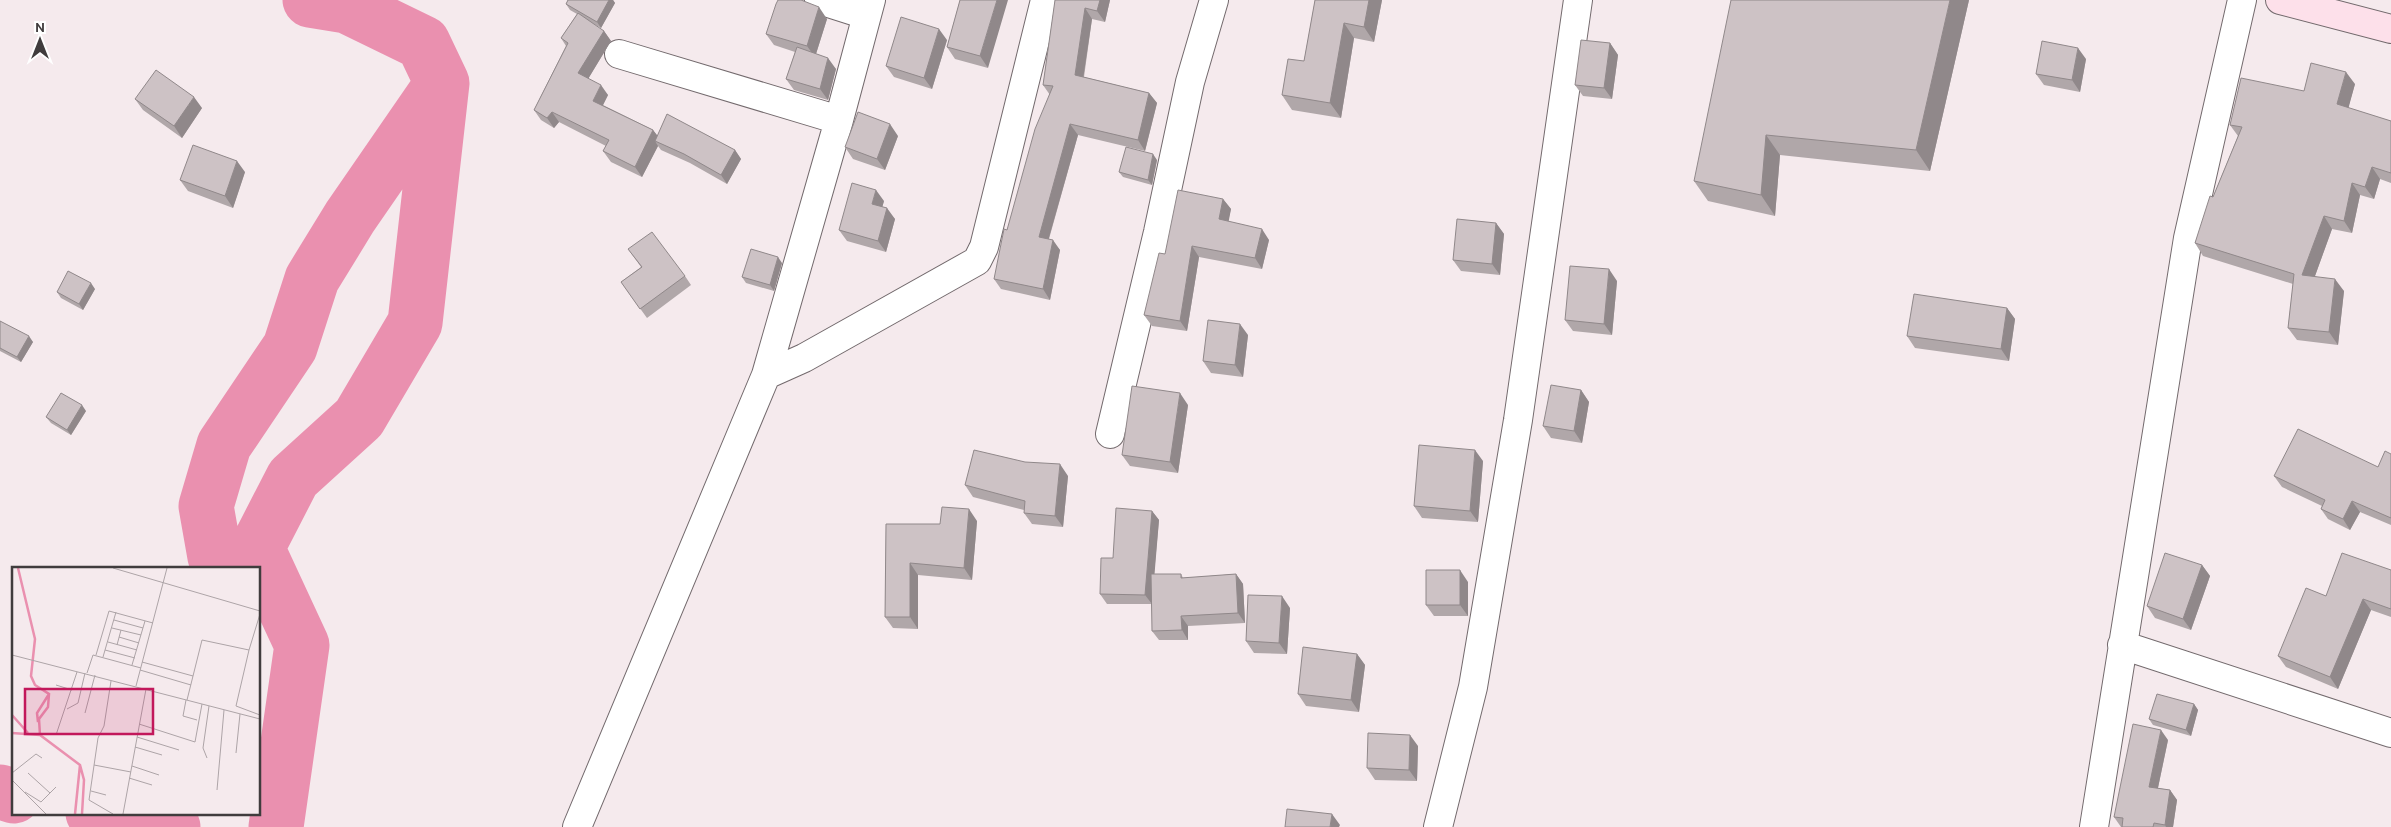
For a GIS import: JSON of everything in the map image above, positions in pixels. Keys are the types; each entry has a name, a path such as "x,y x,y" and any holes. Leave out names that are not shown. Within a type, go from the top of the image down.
{"main road":[{"path":"2280,0 2391,29"}],"street":[{"path":"577,827 766,375 839,120 868,8 819,0"},
{"path":"766,375 804,358 977,261 984,248 1044,0"},
{"path":"1110,434 1158,232 1190,82 1214,0"},
{"path":"1438,827 1473,687 1513,449 1578,0"},
{"path":"2094,827 2188,238 2242,0"},
{"path":"619,54 839,120"},
{"path":"2122,646 2391,733"}],"building":[{"path":"568,0 609,0 597,22 566,4"},
{"path":"778,0 801,0 819,7 807,46 766,34"},
{"path":"960,0 997,0 980,56 947,47"},
{"path":"1055,0 1100,0 1097,11 1085,8 1075,75 1149,93 1138,140 1070,124 1039,237 1053,240 1043,289 994,279 1004,229 1007,230 1035,129 1053,86 1043,85"},
{"path":"1315,0 1369,0 1364,27 1344,23 1330,103 1282,95 1288,59 1304,61"},
{"path":"1731,0 1950,0 1916,150 1766,135 1761,195 1694,181"},
{"path":"578,13 604,31 578,73 601,85 593,101 653,130 635,167 603,151 609,140 552,112 547,118 534,110 568,43 561,38"},
{"path":"901,17 939,29 924,78 886,66"},
{"path":"1581,40 1610,43 1604,88 1575,85"},
{"path":"2042,41 2078,48 2072,80 2036,74"},
{"path":"797,47 828,58 820,89 786,79"},
{"path":"2311,63 2346,72 2337,104 2391,121 2391,173 2372,167 2365,187 2352,183 2344,221 2324,216 2302,275 2335,279 2329,332 2288,328 2294,274 2195,243 2210,196 2213,197 2242,127 2230,125 2241,78 2304,91"},
{"path":"156,70 194,97 174,126 135,99"},
{"path":"858,112 890,124 877,159 845,147"},
{"path":"667,114 735,150 721,175 684,154 655,141"},
{"path":"193,145 237,161 225,196 180,180"},
{"path":"1126,147 1153,154 1148,180 1119,172"},
{"path":"852,183 876,190 872,204 887,208 878,241 839,230"},
{"path":"1178,190 1223,199 1219,219 1262,229 1255,258 1192,246 1180,321 1144,315 1159,253 1165,254"},
{"path":"1457,219 1496,223 1492,264 1453,260"},
{"path":"652,232 685,276 640,309 621,282 642,267 628,249"},
{"path":"751,249 778,257 770,285 742,277"},
{"path":"1570,266 1609,269 1604,324 1565,320"},
{"path":"68,271 91,283 79,304 57,292"},
{"path":"1914,294 2007,308 2001,349 1907,336"},
{"path":"1208,320 1240,324 1235,365 1203,361"},
{"path":"0,321 29,336 17,357 0,348"},
{"path":"1551,385 1581,390 1574,431 1543,426"},
{"path":"1132,386 1180,393 1170,462 1122,455"},
{"path":"61,393 82,405 67,430 46,417"},
{"path":"2298,429 2378,467 2385,451 2391,454 2391,518 2352,501 2343,519 2321,509 2325,500 2274,476"},
{"path":"1419,445 1475,450 1470,511 1414,506"},
{"path":"974,450 1025,462 1060,464 1055,516 1024,513 1025,501 965,485"},
{"path":"942,507 969,509 964,568 910,563 910,617 885,617 886,524 940,524"},
{"path":"1116,508 1152,511 1145,595 1100,594 1101,558 1113,558"},
{"path":"2165,553 2202,565 2183,619 2147,606"},
{"path":"2342,553 2391,570 2391,609 2363,599 2330,677 2278,656 2306,588 2326,596"},
{"path":"1426,570 1460,570 1460,605 1426,605"},
{"path":"1151,574 1181,574 1181,578 1236,574 1238,613 1181,616 1182,630 1152,631"},
{"path":"1248,595 1282,596 1279,643 1246,641"},
{"path":"1303,647 1357,654 1351,700 1298,694"},
{"path":"2157,694 2194,704 2186,730 2149,719"},
{"path":"2133,724 2161,730 2149,787 2170,790 2165,825 2154,823 2153,827 2122,827 2123,818 2114,817"},
{"path":"1368,733 1410,735 1409,770 1367,768"},
{"path":"1287,809 1332,814 1330,827 1285,827"}],"waterway":[{"path":"276,827 302,645 257,548 293,478 359,418 415,323 442,83 423,43 347,6 310,0"},
{"path":"221,567 215,557 206,506 224,445 290,347 312,279 350,217 439,88"},
{"path":"0,792 12,795"},
{"path":"99,814 173,827"}]}
